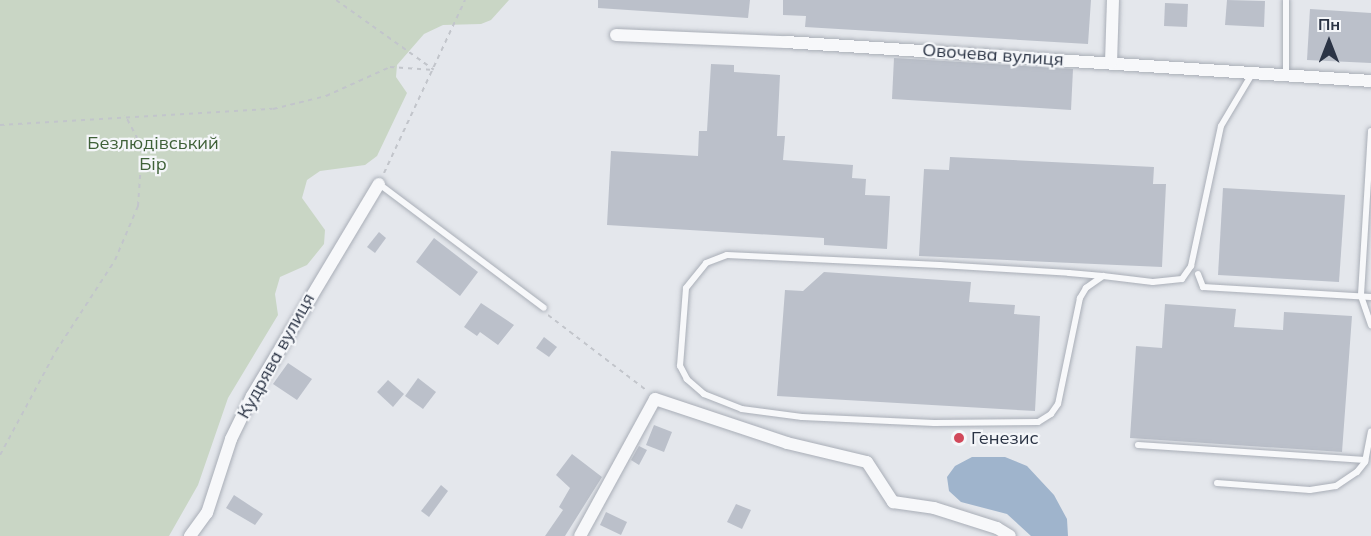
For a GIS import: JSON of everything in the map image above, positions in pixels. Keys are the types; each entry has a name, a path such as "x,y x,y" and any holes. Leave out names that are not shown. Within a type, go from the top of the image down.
{"street":[{"path":"1111,63 1113,0"},
{"name":"Овочева вулиця","path":"616,35 786,42 1371,81"},
{"name":"Кудрява вулиця","path":"190,536 207,513 231,439 252,396 379,184"},
{"path":"580,536 655,399 787,443 867,462 894,501 934,508 997,528 1010,536"}],"lane":[{"path":"1286,0 1286,75"},
{"path":"1103,276 1086,288 1080,298 1058,404 1051,414 1038,422 934,423 802,417 742,409 704,394 687,379 680,366 686,288 698,270 727,255 1103,276 1174,281 1189,271 1221,126 1253,73"},
{"path":"1371,130 1361,296 1371,325"},
{"path":"379,184 544,308"},
{"path":"1198,274 1203,287 1371,297"},
{"path":"1217,483 1323,489 1347,480 1366,460 1371,432"},
{"path":"1138,445 1366,460"}],"path":[{"path":"336,0 434,70"},
{"path":"379,184 465,0"},
{"path":"0,124 125,115 273,109 326,96 390,67 434,70"},
{"path":"0,455 56,351 115,260 138,206 142,147 125,115"},
{"path":"544,308 552,321 655,399"}],"green space":[{"name":"Безлюдівський Бір","path":"0,0 509,0 491,20 481,24 443,25 424,34 397,65 396,77 407,93 377,156 365,165 320,171 307,180 302,198 325,230 324,244 307,265 280,277 275,294 278,315 228,398 198,485 169,536 0,536"}],"water":[{"path":"972,457 1005,457 1027,466 1054,495 1067,519 1068,536 1031,536 1007,514 961,502 949,491 947,477 955,466"}],"building":[{"path":"598,0 750,0 748,18 598,8"},
{"path":"783,0 1091,0 1088,44 805,27 806,16 783,15"},
{"path":"1227,0 1265,1 1264,27 1225,25"},
{"path":"1165,3 1188,4 1187,27 1164,26"},
{"path":"1310,9 1371,13 1371,63 1307,60"},
{"path":"894,58 1073,69 1071,110 892,99"},
{"path":"711,64 734,65 734,72 780,75 777,136 785,136 783,160 853,165 852,178 866,179 865,195 890,196 887,249 824,245 824,238 607,225 611,151 698,156 699,131 707,131"},
{"path":"950,157 1154,167 1153,184 1166,184 1162,267 919,256 924,169 949,170"},
{"path":"1223,188 1345,195 1339,282 1218,275"},
{"path":"379,232 386,238 375,253 367,247"},
{"path":"434,238 478,272 460,296 416,262"},
{"path":"824,272 971,282 969,302 1015,305 1014,314 1040,316 1035,411 777,396 785,290 803,291"},
{"path":"481,303 514,325 498,345 480,332 477,336 464,327"},
{"path":"1165,304 1236,309 1234,327 1283,330 1284,312 1352,316 1342,452 1130,438 1136,346 1162,348"},
{"path":"544,337 557,347 549,357 536,348"},
{"path":"288,363 312,379 297,400 273,384"},
{"path":"418,378 436,392 423,409 405,396"},
{"path":"388,380 404,394 393,407 377,392"},
{"path":"654,425 672,432 664,452 646,445"},
{"path":"639,446 647,450 639,465 631,460"},
{"path":"572,454 602,477 565,536 545,536 563,510 559,507 570,488 556,475"},
{"path":"441,485 448,491 429,517 421,511"},
{"path":"234,495 263,514 255,525 226,508"},
{"path":"736,504 751,510 742,529 727,522"},
{"path":"606,512 627,522 621,535 600,525"}],"place":[{"name":"Генезис","path":"959,438"}]}
